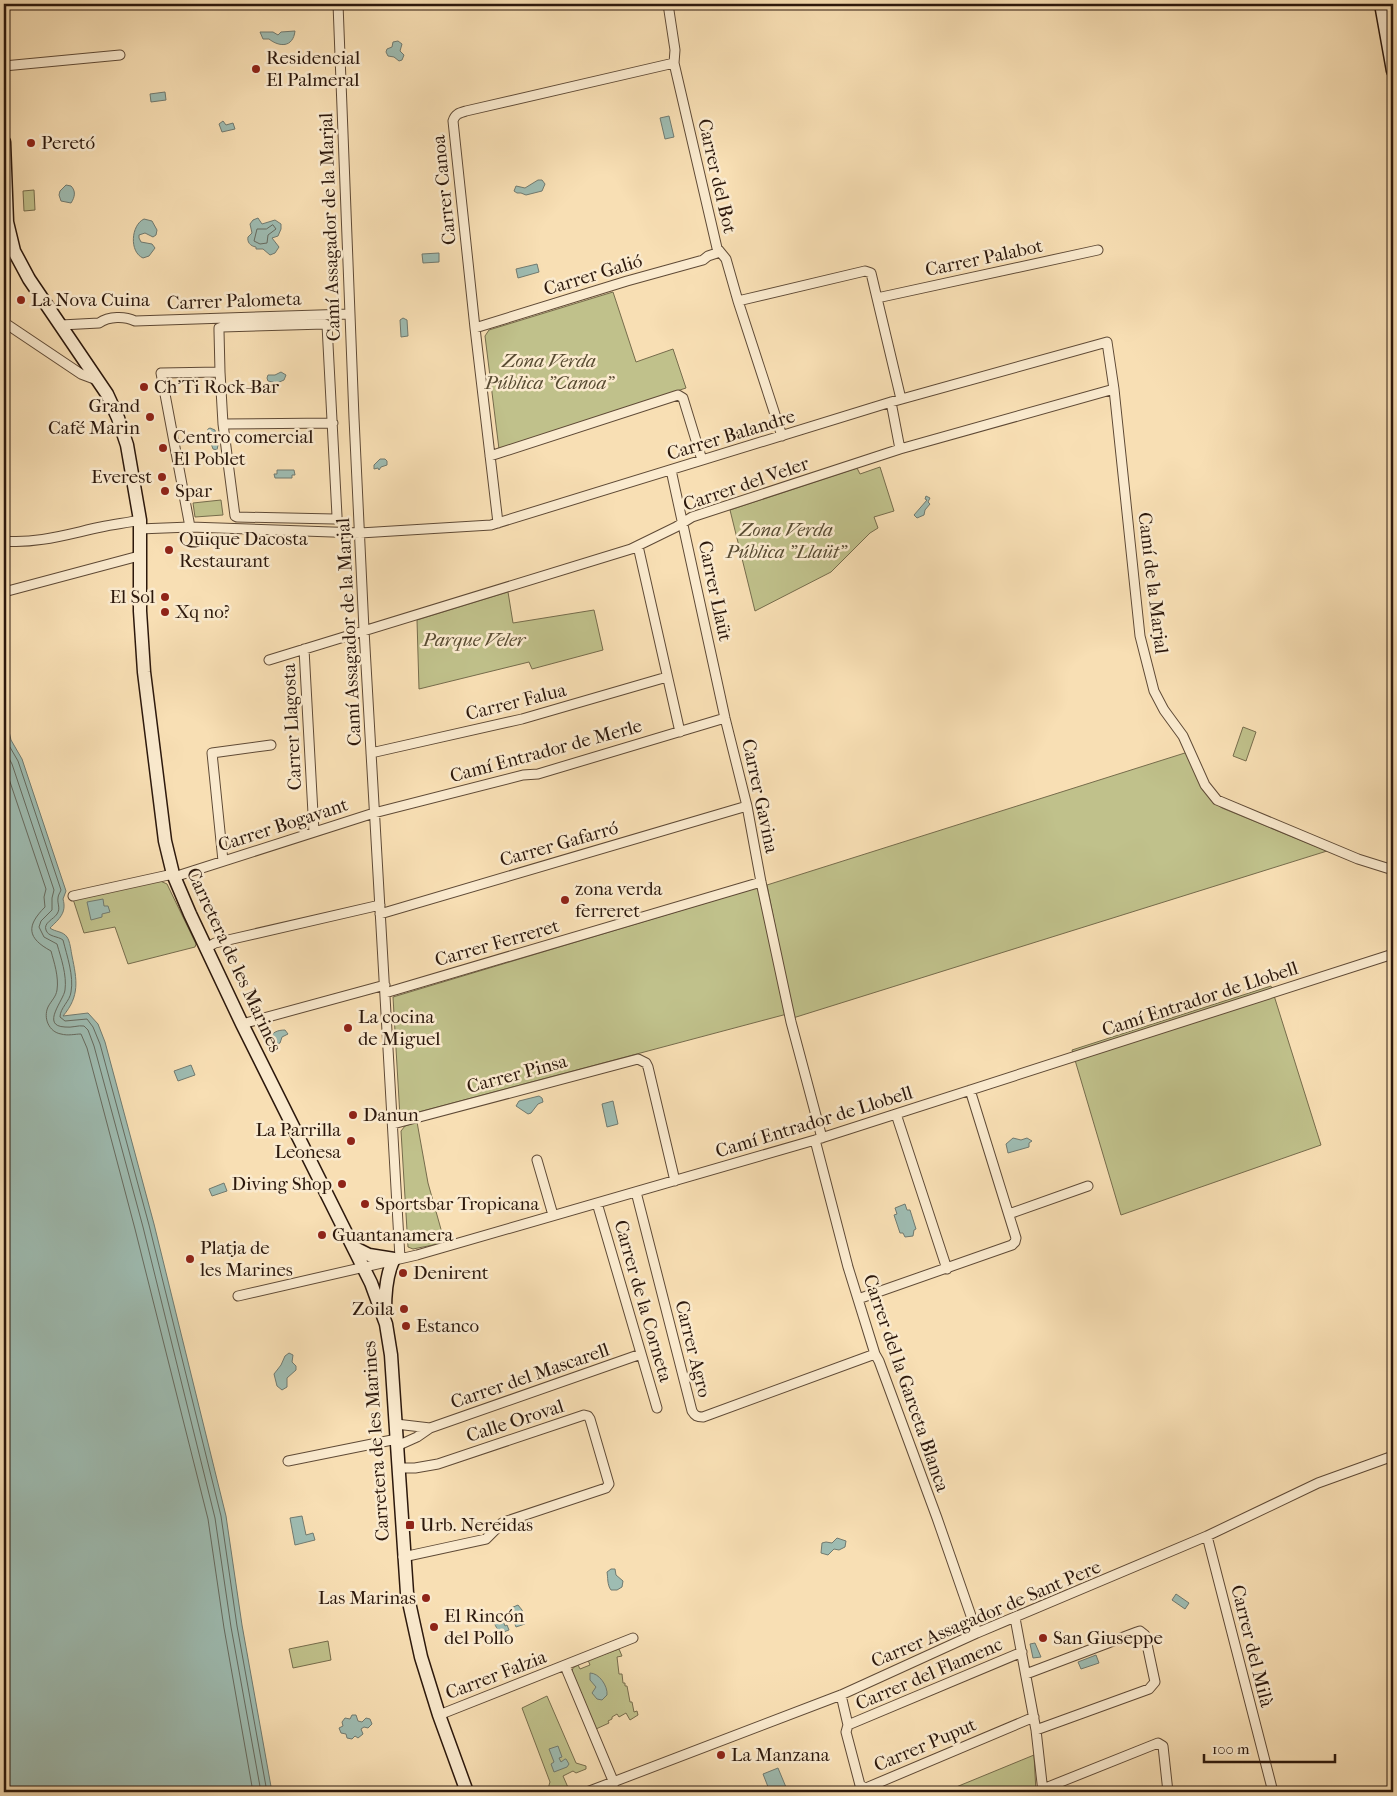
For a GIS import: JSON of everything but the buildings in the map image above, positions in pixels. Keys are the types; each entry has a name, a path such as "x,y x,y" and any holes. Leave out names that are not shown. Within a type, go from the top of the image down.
{"main road":[{"path":"1381,4 1393,71"},
{"name":"Carretera de les Marines","path":"4,142 7,222 10,239 22,266 114,406 124,435 139,525 140,611 144,672 165,841 173,876 242,1024 363,1268 386,1324 392,1367 407,1593 413,1624 439,1715 466,1792"},
{"path":"353,1247 369,1255 397,1259 391,1268 385,1296 386,1324"}],"street":[{"name":"Camí Assagador de la Marjal","path":"338,4 364,630 393,1124 397,1259"},
{"name":"Carrer del Bot","path":"668,4 675,50 674,63 717,248 726,259 782,436"},
{"path":"4,66 120,55"},
{"name":"Carrer Canoa","path":"498,523 453,121 455,116 466,111 674,63"},
{"path":"7,222 5,322 81,374 98,380"},
{"name":"Carrer Palabot","path":"877,298 1098,250"},
{"name":"Carrer Galió","path":"475,328 702,260 720,252"},
{"path":"738,301 865,271 870,273 901,399"},
{"name":"Carrer Palometa","path":"61,325 100,322 104,319 127,317 134,321 350,314"},
{"path":"325,324 328,327 333,423 336,518 235,516 222,424 220,328 325,324"},
{"name":"Carrer Balandre","path":"4,541 45,540 104,526 139,525 360,533 498,523 901,399 1107,342"},
{"name":"Camí de la Marjal","path":"1107,342 1114,389 1140,636 1154,692 1164,710 1187,742 1208,790 1213,797 1227,806 1316,840 1358,859 1393,870"},
{"path":"190,527 162,373 220,372"},
{"name":"Carrer del Veler","path":"364,630 638,546 692,517 900,449 1114,389"},
{"path":"490,456 678,395 682,398 702,460"},
{"path":"891,402 900,449"},
{"path":"222,424 333,423"},
{"name":"Carrer Llaüt","path":"671,470 725,718"},
{"path":"638,546 680,732"},
{"path":"4,592 139,556"},
{"name":"Carrer Llagosta","path":"269,660 364,630"},
{"name":"Carrer Llagosta","path":"304,649 314,832"},
{"name":"Carrer Falua","path":"371,753 522,718 667,677"},
{"name":"Camí Entrador de Merle","path":"374,813 523,775 538,774 725,718"},
{"name":"Carrer Gavina","path":"725,718 747,806 791,1022 819,1139"},
{"path":"222,861 212,753 271,745"},
{"name":"Carrer Gafarró","path":"206,948 215,943 380,910 747,806"},
{"name":"Carrer Bogavant","path":"73,896 173,876 374,813"},
{"name":"Carrer Ferreret","path":"242,1024 385,989 761,882"},
{"name":"Camí Entrador de Llobell","path":"238,1296 397,1259 597,1204 819,1139 1393,954"},
{"name":"Carrer Pinsa","path":"393,1124 638,1059 646,1063 648,1067 675,1181"},
{"path":"858,1299 1012,1246 1015,1242 1016,1238 1009,1214 970,1090"},
{"path":"896,1114 947,1269"},
{"name":"Carrer del la Garceta Blanca","path":"819,1139 858,1299 874,1354 879,1361 977,1634"},
{"path":"537,1160 553,1215"},
{"path":"1009,1214 1088,1186"},
{"name":"Carrer Agro","path":"636,1192 694,1415 703,1417 874,1354"},
{"name":"Carrer de la Corneta","path":"597,1204 657,1408"},
{"name":"Carrer del Mascarell","path":"288,1461 418,1437 430,1428 642,1354"},
{"name":"Calle Oroval","path":"399,1468 415,1468 438,1464 584,1415 590,1419 609,1484 606,1488 507,1521 486,1539 404,1557"},
{"name":"Carrer del Mascarell","path":"396,1424 430,1428"},
{"name":"Carrer Assagador de Sant Pere","path":"587,1792 841,1695 977,1634 1207,1536 1303,1490 1393,1456"},
{"name":"Carrer del Milà","path":"1207,1536 1273,1792"},
{"path":"1015,1618 1034,1717 1043,1790 1158,1743 1163,1746 1168,1792"},
{"path":"1026,1674 1140,1631 1145,1635 1155,1682 1149,1689 1036,1730"},
{"name":"Carrer Falzia","path":"439,1715 633,1638"},
{"name":"Carrer del Flamenc","path":"848,1725 1022,1652"},
{"name":"Carrer Falzia","path":"565,1666 614,1783"},
{"name":"Carrer Puput","path":"841,1695 848,1725 846,1732 860,1785 866,1788 1034,1717"}],"green space":[{"path":"34,190 35,210 24,211 23,191"},
{"name":"Zona Verda Pública \"Canoa\"","path":"613,292 636,362 673,349 686,388 499,449 485,336 489,330"},
{"name":"Zona Verda Pública \"Llaüt\"","path":"880,467 894,511 874,517 878,528 870,533 831,572 755,611 730,510 857,468 860,474"},
{"path":"221,500 223,515 195,517 193,503"},
{"name":"Parque Veler","path":"508,592 513,623 594,610 603,650 532,669 529,662 419,689 417,620"},
{"path":"1243,727 1256,732 1246,761 1233,756"},
{"path":"1188,752 1204,790 1222,808 1327,851 793,1018 767,885"},
{"path":"158,880 167,884 196,944 195,947 128,964 115,927 84,933 73,899"},
{"path":"759,887 787,1014 400,1117 393,997"},
{"path":"1271,986 1321,1145 1121,1215 1072,1050"},
{"path":"417,1122 428,1183 444,1240 443,1243 413,1249 408,1247 401,1131 405,1126"},
{"path":"328,1641 331,1660 293,1668 289,1649"},
{"path":"619,1649 622,1656 617,1657 619,1674 622,1674 623,1683 627,1686 630,1702 632,1702 634,1712 637,1711 638,1715 630,1720 626,1713 619,1717 617,1714 608,1721 609,1723 596,1729 572,1671 578,1665 580,1669 590,1665 588,1660"},
{"path":"547,1696 576,1763 586,1766 586,1769 576,1773 573,1771 563,1776 570,1792 547,1792 550,1782 522,1708"},
{"path":"1034,1755 1036,1792 944,1792"}],"water":[{"path":"295,31 292,41 285,44 277,44 269,39 263,39 260,32 273,32 278,35 281,32"},
{"path":"398,41 402,44 400,51 404,55 402,60 399,61 394,57 388,56 386,52 387,49 392,47 393,42"},
{"path":"165,92 166,100 151,102 150,94"},
{"path":"669,116 674,137 665,139 660,118"},
{"path":"223,121 226,125 233,123 235,129 222,132 219,124"},
{"path":"538,180 542,180 545,184 542,191 526,195 514,191 516,186 525,188"},
{"path":"66,185 73,188 74,196 71,203 61,201 59,195"},
{"path":"258,218 262,224 275,220 281,224 278,236 272,238 279,247 275,253 270,255 263,249 256,249 249,242 248,237 252,233 250,224"},
{"path":"144,219 152,221 157,230 156,235 153,237 145,233 139,235 141,242 152,244 155,248 149,256 143,258 135,250 133,238 136,227"},
{"path":"439,253 439,262 423,263 422,254"},
{"path":"537,264 539,272 518,278 516,269"},
{"path":"403,318 407,320 408,336 401,337 400,320"},
{"path":"281,372 286,375 284,380 277,383 268,381 268,375 275,375"},
{"path":"210,428 215,430 217,450 213,449 207,433"},
{"path":"380,459 385,459 387,465 379,470 378,468 374,469 374,465"},
{"path":"277,470 294,470 295,475 292,475 292,478 275,478 274,474 277,474"},
{"path":"926,496 930,498 928,502 930,504 925,510 924,515 917,518 914,515 927,500 925,499"},
{"path":"4,711 11,740 22,759 66,891 63,899 63,912 50,928 65,935 68,939 75,973 75,995 63,1016 88,1013 98,1024 105,1042 154,1224 226,1516 242,1625 272,1792 4,1792"},
{"path":"103,899 104,906 108,906 110,912 102,914 102,917 91,920 87,902"},
{"path":"285,1030 288,1034 282,1037 280,1043 271,1044 270,1040 273,1033"},
{"path":"191,1065 195,1075 178,1081 174,1071"},
{"path":"539,1096 543,1102 538,1104 531,1113 528,1114 516,1106 519,1101"},
{"path":"613,1101 618,1124 607,1127 602,1104"},
{"path":"1013,1138 1021,1140 1027,1138 1032,1141 1029,1143 1029,1147 1008,1153 1006,1144"},
{"path":"224,1183 227,1191 212,1196 209,1189"},
{"path":"905,1204 907,1210 910,1210 916,1229 913,1236 905,1237 903,1233 900,1233 894,1215 897,1214 895,1208"},
{"path":"289,1353 293,1355 292,1362 296,1366 296,1370 287,1378 287,1387 282,1390 277,1386 274,1374 285,1356"},
{"path":"302,1516 306,1535 313,1533 315,1540 295,1545 290,1518"},
{"path":"837,1538 846,1541 845,1547 839,1550 834,1549 828,1555 821,1553 822,1543 832,1543"},
{"path":"615,1569 616,1575 623,1581 622,1587 617,1590 611,1590 609,1586 607,1572"},
{"path":"1176,1594 1189,1603 1185,1609 1172,1600"},
{"path":"518,1605 522,1610 525,1624 516,1627 514,1622 517,1621 511,1608"},
{"path":"500,1613 505,1626 507,1625 509,1630 501,1633 495,1625 494,1619 494,1616"},
{"path":"1035,1643 1041,1657 1033,1658 1030,1644"},
{"path":"1096,1655 1099,1663 1081,1669 1078,1662"},
{"path":"590,1673 597,1675 604,1684 607,1695 602,1700 597,1699 592,1693 596,1687 590,1680"},
{"path":"352,1715 356,1715 358,1721 362,1722 366,1718 370,1719 372,1724 368,1728 364,1727 361,1729 363,1734 358,1738 355,1736 352,1739 347,1738 346,1734 341,1733 339,1728 343,1726 342,1722 345,1718 350,1719"},
{"path":"558,1746 562,1757 559,1758 561,1762 566,1759 569,1764 567,1767 554,1772 551,1764 554,1762 549,1749"},
{"path":"778,1768 788,1792 770,1792 763,1774"}],"place":[{"name":"Residencial El Palmeral","path":"256,69"},
{"name":"Peretó","path":"31,143"},
{"name":"La Nova Cuina","path":"21,300"},
{"name":"Ch'Ti Rock-Bar","path":"144,387"},
{"name":"Grand Café Marin","path":"150,417"},
{"name":"Centro comercial El Poblet","path":"163,448"},
{"name":"Everest","path":"162,477"},
{"name":"Spar","path":"165,491"},
{"name":"Quique Dacosta Restaurant","path":"169,550"},
{"name":"El Sol","path":"165,597"},
{"name":"Xq no?","path":"165,612"},
{"name":"zona verda ferreret","path":"565,900"},
{"name":"La cocina de Miguel","path":"348,1028"},
{"name":"Danun","path":"353,1115"},
{"name":"La Parrilla Leonesa","path":"351,1141"},
{"name":"Diving Shop","path":"342,1184"},
{"name":"Sportsbar Tropicana","path":"365,1204"},
{"name":"Guantanamera","path":"322,1235"},
{"name":"Platja de les Marines","path":"190,1259"},
{"name":"Denirent","path":"403,1273"},
{"name":"Zoila","path":"404,1309"},
{"name":"Estanco","path":"406,1326"},
{"name":"Urb. Nereidas","path":"410,1525"},
{"name":"Las Marinas","path":"426,1598"},
{"name":"El Rincón del Pollo","path":"434,1627"},
{"name":"San Giuseppe","path":"1043,1638"},
{"name":"La Manzana","path":"721,1755"}]}
